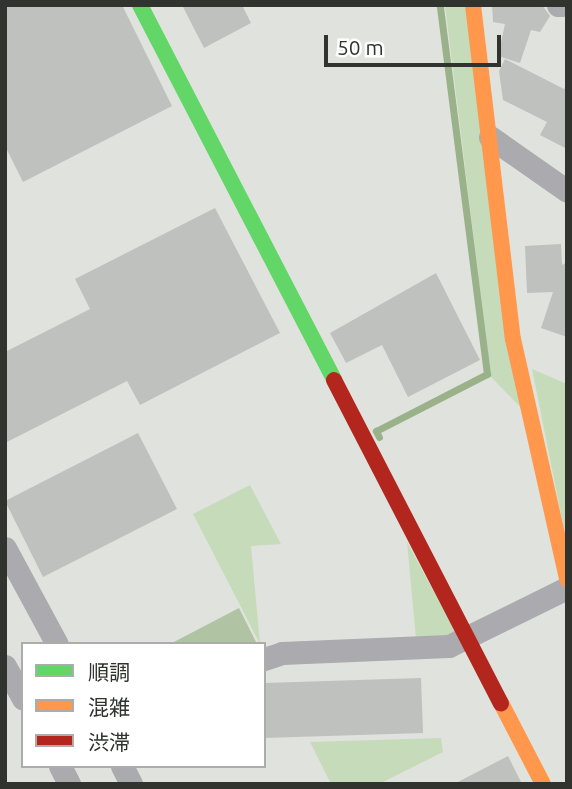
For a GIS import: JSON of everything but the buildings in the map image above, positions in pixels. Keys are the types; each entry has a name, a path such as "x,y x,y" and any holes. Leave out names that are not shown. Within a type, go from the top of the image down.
{"street":[{"path":"140,5 543,784"},
{"path":"473,5 513,339 567,579"},
{"path":"490,137 567,191"},
{"path":"5,548 56,642"},
{"path":"266,658 282,653 449,646 469,640 567,588"},
{"path":"5,666 21,694"},
{"path":"61,768 69,784"},
{"path":"123,768 131,784"}],"green space":[{"path":"445,5 466,5 526,413 491,377"},
{"path":"532,369 567,384 567,544"},
{"path":"250,485 281,544 251,546 260,642 259,642 193,514"},
{"path":"407,542 457,635 416,639"},
{"path":"239,608 256,642 174,642"},
{"path":"441,738 443,752 379,784 331,784 310,742"}],"waterway":[{"path":"379,437 376,431 487,374 440,5"}],"traffic: fast":[{"path":"140,5 334,380"}],"traffic: slow":[{"path":"473,5 513,339 567,579"},
{"path":"501,703 543,784"}],"traffic: jam":[{"path":"334,380 501,703"}]}
